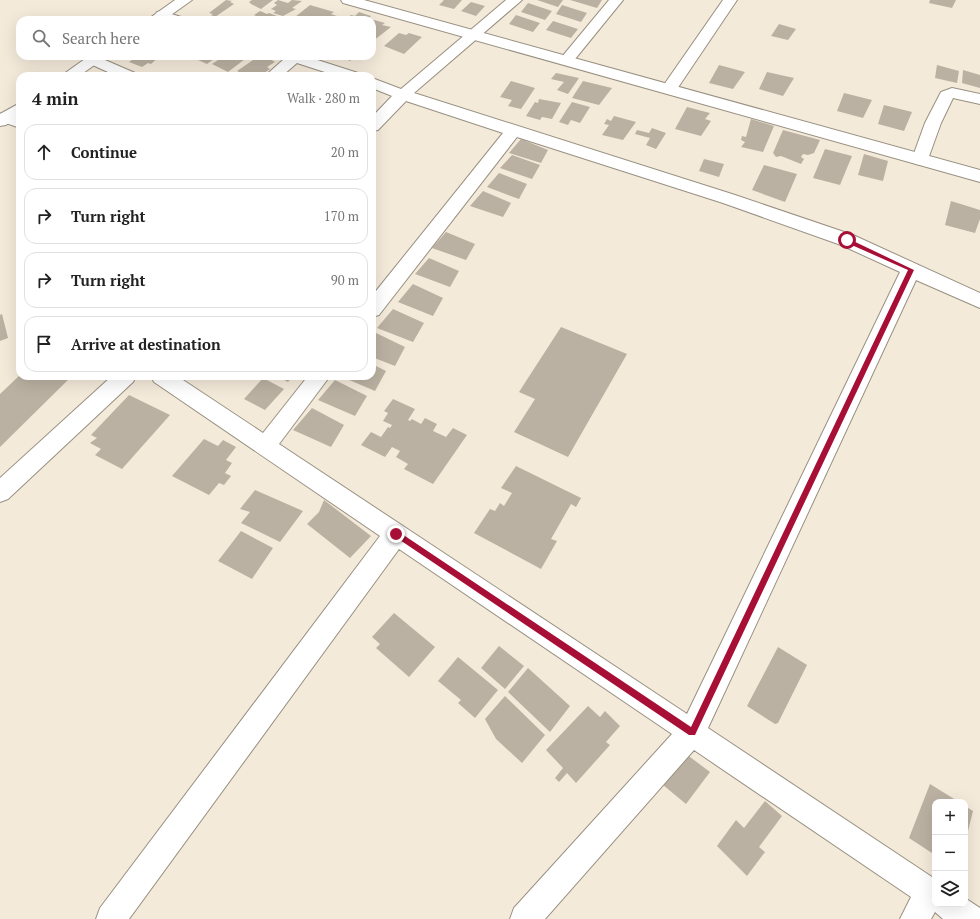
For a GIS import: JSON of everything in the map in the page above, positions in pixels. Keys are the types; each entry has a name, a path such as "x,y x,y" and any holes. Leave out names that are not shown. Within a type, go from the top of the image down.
{"street":[{"path":"161,16 185,0"},
{"path":"348,0 980,176"},
{"path":"376,122 403,95 515,0"},
{"path":"566,61 616,0"},
{"path":"670,90 730,0"},
{"path":"75,72 93,60"},
{"path":"100,60 122,72"},
{"path":"277,72 289,60"},
{"path":"302,60 340,72"},
{"path":"376,85 403,95 781,217 847,240 980,301"},
{"path":"920,159 933,123 947,95 952,93 980,99"},
{"path":"8,120 16,112"},
{"path":"376,305 514,130"},
{"path":"525,919 692,732 911,270"},
{"path":"0,492 122,380"},
{"path":"167,380 932,894"},
{"path":"265,446 317,380"},
{"path":"111,919 396,534"},
{"path":"915,919 932,902"},
{"path":"952,907 970,919"}],"building":[{"path":"226,0 232,1 230,2 234,4 216,16 213,16 211,15 213,14 209,13"},
{"path":"252,0 273,0 261,9 249,2"},
{"path":"278,0 288,3 292,0 302,1 292,8 296,9 283,16 273,13 276,11 271,9 277,5 274,3"},
{"path":"444,0 462,0 454,9 439,5"},
{"path":"537,0 563,0 558,7"},
{"path":"570,0 602,0 597,8"},
{"path":"930,0 956,0 952,8 929,3"},
{"path":"471,2 485,6 476,16 461,11"},
{"path":"528,3 552,11 545,20 521,12"},
{"path":"310,5 334,12 331,14 337,16 296,16"},
{"path":"562,5 587,13 581,22 556,14"},
{"path":"260,11 277,16 256,16 254,15"},
{"path":"359,12 371,16 355,16"},
{"path":"516,15 540,23 533,32 509,24"},
{"path":"376,21 385,23 382,25 391,27 376,39"},
{"path":"553,21 578,29 571,38 546,30"},
{"path":"779,24 796,29 788,40 771,36"},
{"path":"399,33 406,35 409,33 422,37 404,54 384,46"},
{"path":"132,60 156,60 151,64 148,63 142,67 129,62"},
{"path":"198,60 212,60 207,64"},
{"path":"218,60 244,60 228,72 212,64"},
{"path":"253,60 272,60 275,62 267,67 270,69 266,72 237,71"},
{"path":"719,65 745,72 733,89 709,83"},
{"path":"937,65 959,71 957,83 935,78"},
{"path":"963,70 980,75 980,88 962,83"},
{"path":"767,72 794,78 783,96 759,89"},
{"path":"556,73 579,78 568,94 557,90 564,82 551,79"},
{"path":"511,81 535,88 521,109 508,106 512,100 500,97"},
{"path":"583,81 612,88 599,105 572,98"},
{"path":"844,93 872,100 863,118 837,111"},
{"path":"539,99 561,103 552,119 542,117 540,120 526,116 535,102 538,103"},
{"path":"572,102 590,107 580,123 571,120 568,125 559,122"},
{"path":"884,105 912,112 904,131 878,124"},
{"path":"687,107 710,113 705,119 711,121 701,136 675,129"},
{"path":"614,116 636,122 623,140 602,135 609,125 604,124 607,119 611,121"},
{"path":"751,119 774,126 763,152 741,147 745,142 741,140 742,136 746,137"},
{"path":"652,128 666,133 656,149 646,145 650,138 635,134 637,130 649,133"},
{"path":"783,130 820,140 814,153 808,155 803,154 801,157 804,159 801,164 781,156 776,157 773,153"},
{"path":"521,139 548,150 541,163 509,153"},
{"path":"825,149 852,156 840,185 813,178"},
{"path":"864,154 888,161 883,181 858,175"},
{"path":"512,155 540,165 532,179 500,168"},
{"path":"704,159 724,164 719,177 699,171"},
{"path":"764,165 797,174 785,202 752,190"},
{"path":"499,173 527,184 519,199 487,187"},
{"path":"483,191 511,203 503,217 470,206"},
{"path":"951,201 980,210 980,219 975,233 945,225"},
{"path":"446,232 475,244 466,260 432,248"},
{"path":"429,258 459,271 450,287 415,274"},
{"path":"413,284 443,298 433,316 398,302"},
{"path":"393,309 424,323 413,342 377,328"},
{"path":"2,314 8,338 0,341 0,315"},
{"path":"561,327 627,354 568,457 514,432 535,399 519,392"},
{"path":"376,333 405,347 395,366 376,359"},
{"path":"376,366 386,371 375,391 349,380 376,380"},
{"path":"16,379 68,380 0,447 0,394"},
{"path":"261,380 267,380 284,389 265,410 244,399"},
{"path":"335,380 367,396 355,416 318,400"},
{"path":"129,395 170,415 122,469 95,455 101,449 90,443 97,438 91,435"},
{"path":"393,399 415,409 408,420 410,421 412,419 421,424 425,418 437,424 433,431 446,437 453,428 467,435 433,484 404,469 408,464 396,457 400,451 392,447 385,457 361,445 371,432 381,437 388,427 390,428 392,425 383,421 388,413 384,411"},
{"path":"312,408 344,425 331,447 293,430"},
{"path":"204,439 218,446 223,440 236,447 226,460 232,463 225,473 231,476 224,485 219,483 209,495 172,476"},
{"path":"516,466 581,498 576,507 571,504 551,539 557,541 541,569 474,533 490,509 495,511 500,503 504,506 512,493 501,488"},
{"path":"255,490 303,511 280,542 241,523 250,512 240,509"},
{"path":"324,500 371,536 350,558 307,524 319,512"},
{"path":"241,531 273,548 252,579 218,561"},
{"path":"394,613 435,647 409,677 376,648 380,644 372,637"},
{"path":"499,646 524,666 505,689 481,668"},
{"path":"778,647 807,665 778,723 775,724 747,706"},
{"path":"458,657 498,690 475,718 458,703 461,700 438,681"},
{"path":"528,668 570,706 550,732 508,692"},
{"path":"505,696 545,735 522,763 496,739 485,719"},
{"path":"588,706 600,717 605,711 620,726 606,742 610,745 576,783 567,773 559,782 555,778 563,768 546,750"},
{"path":"686,754 710,772 686,804 663,785"},
{"path":"930,784 954,799 932,799 932,853 909,838"},
{"path":"765,801 782,816 759,847 765,852 747,876 717,846 736,820 744,828"},
{"path":"968,808 973,811 968,831"}],"route":[{"path":"396,534 692,732 911,270 847,240"}]}
